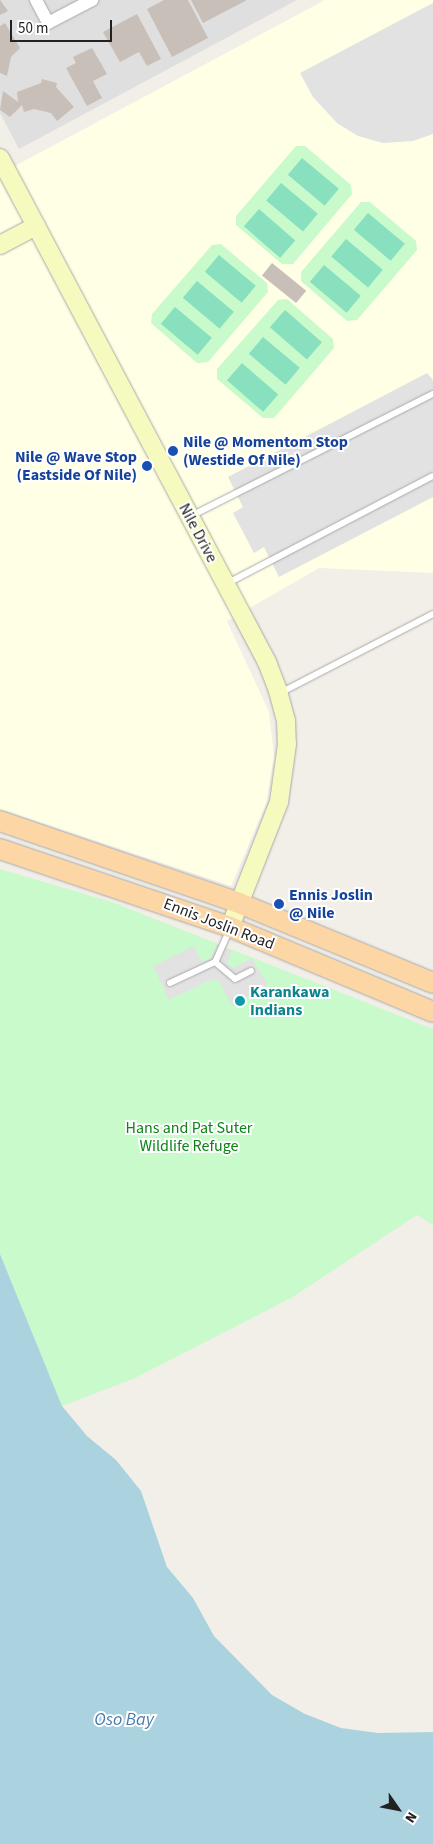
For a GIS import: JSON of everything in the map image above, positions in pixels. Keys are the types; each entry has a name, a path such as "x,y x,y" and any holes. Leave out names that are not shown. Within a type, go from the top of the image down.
{"main road":[{"name":"Nile Drive","path":"0,158 267,662 279,693 286,720 287,744 279,802 230,927"},
{"path":"0,245 36,226"},
{"name":"Ennis Joslin Road","path":"0,821 239,903 433,983"},
{"name":"Ennis Joslin Road","path":"0,849 230,927 433,1012"}],"street":[{"path":"36,0 48,23 92,0"}],"lane":[{"path":"190,516 432,392 433,394"},
{"path":"226,584 433,476"},
{"path":"279,693 433,614"},
{"path":"170,983 216,962 230,927"},
{"path":"216,962 235,979 251,971"}],"shaded area":[{"path":"0,0 297,0 19,149 0,113"},
{"path":"325,0 433,0 433,573 319,568 227,621 269,712 274,757 266,804 231,886 0,809 0,174"},
{"path":"433,3 433,134 413,141 383,143 358,136 337,123 313,97 300,73"},
{"path":"427,373 433,380 433,497 279,577 264,547 254,553 233,513 243,507 228,477"},
{"path":"217,944 232,951 227,964 234,968 252,958 268,985 232,1006 218,980 208,981 169,1000 153,966 194,946 202,962 211,958"}],"green space":[{"path":"296,146 305,146 351,185 352,194 293,264 282,264 236,225 236,216"},
{"path":"302,158 339,189 325,206 288,175"},
{"path":"281,183 318,214 303,231 266,201"},
{"path":"361,202 370,202 416,241 417,250 357,320 347,321 301,281 301,272"},
{"path":"259,209 295,240 280,258 244,226"},
{"path":"368,213 405,244 391,261 354,230"},
{"path":"346,239 383,270 368,287 331,257"},
{"path":"221,244 267,283 268,292 208,362 197,363 151,323 152,314 212,245"},
{"path":"219,255 256,286 242,303 205,272"},
{"path":"324,265 361,296 347,313 310,282"},
{"path":"197,281 234,312 220,329 183,298"},
{"path":"287,299 333,339 334,348 274,418 263,418 217,379 217,369 278,300"},
{"path":"175,307 212,338 198,355 161,324"},
{"path":"285,310 322,342 307,360 270,327"},
{"path":"263,337 300,368 286,385 249,354"},
{"path":"242,363 278,394 263,412 227,380"},
{"name":"Hans and Pat Suter Wildlife Refuge","path":"0,869 112,902 433,1029 433,1225 417,1215 291,1298 133,1379 62,1406 0,1254"}],"water":[{"name":"Oso Bay","path":"0,1254 62,1406 87,1436 116,1460 141,1491 167,1567 193,1598 214,1636 272,1695 305,1714 341,1728 378,1733 433,1732 433,1844 0,1844"}],"building":[{"path":"0,0 8,11 0,15"},
{"path":"164,0 188,0 208,38 172,57 147,9"},
{"path":"191,0 247,0 203,23"},
{"path":"137,14 161,59 147,66 139,52 120,62 103,32"},
{"path":"5,23 20,48 11,57 7,76 0,73 0,26"},
{"path":"92,48 107,74 93,81 102,98 87,106 66,68 76,63 73,57"},
{"path":"42,79 57,83 56,87 74,107 57,121 51,113 34,109 24,112 22,105 10,117 0,110 3,91 18,102 17,92 41,83"},
{"path":"272,263 306,291 296,303 262,275"}],"place":[{"name":"Nile @ Momentom Stop (Westide Of Nile)","path":"173,451"},
{"name":"Nile @ Wave Stop (Eastside Of Nile)","path":"147,466"},
{"name":"Ennis Joslin @ Nile","path":"279,904"},
{"name":"Karankawa Indians","path":"240,1001"}]}
